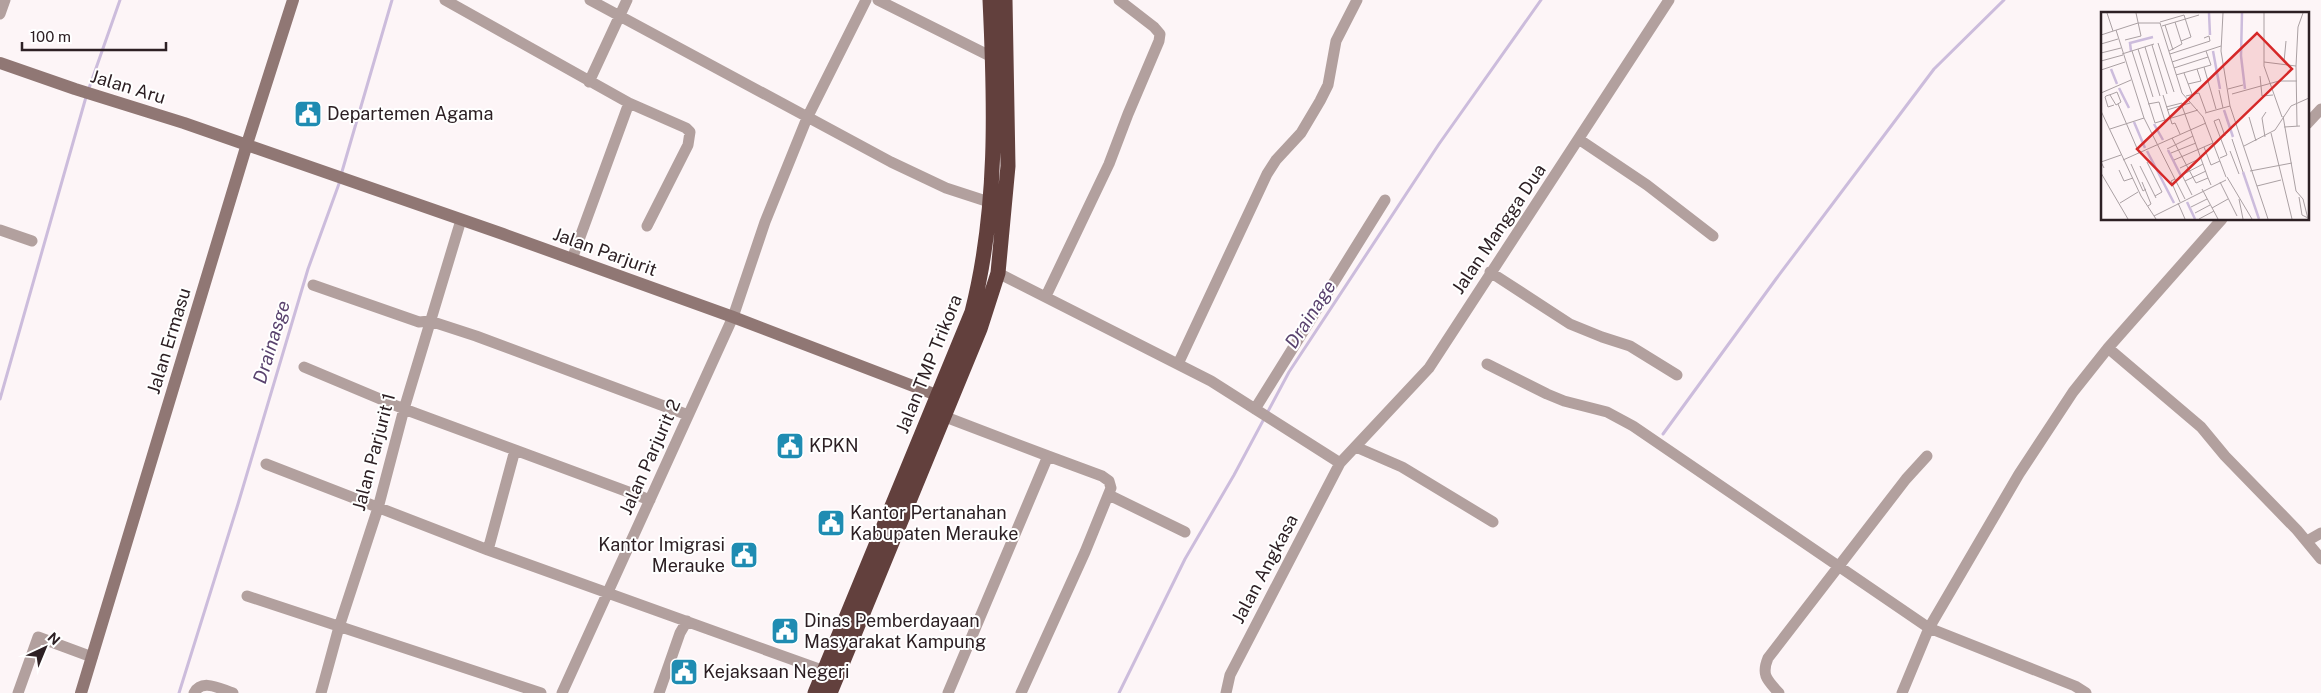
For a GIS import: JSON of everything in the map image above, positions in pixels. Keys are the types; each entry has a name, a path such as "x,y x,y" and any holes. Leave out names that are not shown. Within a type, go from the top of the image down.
{"highway":[{"name":"Jalan TMP Trikora","path":"830,693 831,674 944,398 972,312 983,271 994,153 990,0"},
{"name":"Jalan TMP Trikora","path":"815,693 831,674 896,529 944,416 944,398 980,330 998,273 1008,166 1005,0"}],"street":[{"path":"0,14 6,0"},
{"name":"Jalan Ermasu","path":"81,693 247,144 293,0"},
{"path":"445,0 589,82 629,103 686,128 690,132 688,145 647,226"},
{"path":"590,0 807,118 916,174 946,188 989,202"},
{"path":"589,82 627,0"},
{"name":"Jalan Parjurit 2","path":"562,693 733,317 765,222 807,118 866,0"},
{"path":"881,0 1006,64"},
{"path":"1046,296 1109,164 1128,114 1160,41 1160,34 1154,27 1119,0"},
{"path":"1178,364 1267,174 1276,160 1301,133 1328,85 1336,41 1357,0"},
{"name":"Jalan Mangga Dua","path":"1340,463 1429,368 1490,272 1580,140 1669,0"},
{"name":"Jalan Aru","path":"0,63 247,144"},
{"path":"572,259 629,103"},
{"path":"2308,123 2321,109"},
{"path":"1580,140 1647,185 1713,236"},
{"name":"Jalan Parjurit","path":"247,144 733,317 944,398"},
{"path":"1258,410 1385,200"},
{"name":"Jalan Parjurit 1","path":"321,693 339,628 378,508 404,409 461,220"},
{"path":"1902,693 1929,628 2019,474 2073,392 2108,348 2221,220"},
{"path":"0,230 32,241"},
{"path":"1490,272 1570,324 1630,346 1678,375"},
{"path":"998,273 1178,364 1258,410 1340,463"},
{"path":"313,285 419,322 430,321 688,415"},
{"path":"2108,348 2201,426 2255,489 2321,559"},
{"path":"1487,364 1547,394 1564,401 1607,412 1633,426 1929,628 2075,686 2086,693"},
{"path":"304,367 404,409 650,500"},
{"path":"944,416 1109,480 1111,488 1109,495 1021,693"},
{"path":"1356,447 1410,472 1493,522"},
{"path":"488,550 515,450"},
{"path":"948,693 1048,456"},
{"path":"1779,693 1767,680 1764,669 1768,658 1906,479 1927,456"},
{"name":"Jalan Angkasa","path":"1226,693 1230,676 1340,463"},
{"path":"266,464 488,550 831,674"},
{"path":"1109,495 1185,532"},
{"path":"2307,542 2321,533"},
{"path":"247,596 339,628 541,693"},
{"path":"659,693 680,633 687,621"},
{"path":"18,693 38,637 92,656"},
{"path":"194,693 198,686 203,684 233,693"}],"waterway":[{"path":"88,91 120,0"},
{"name":"Drainasge","path":"341,175 392,0"},
{"name":"Drainage","path":"1119,693 1185,559 1234,475 1289,372 1439,144 1541,0"},
{"path":"1663,434 1776,279 1934,69 2004,0"},
{"path":"0,399 86,97"},
{"name":"Drainasge","path":"179,693 308,269 340,181"}],"place":[{"name":"Departemen Agama","path":"308,114"},
{"name":"KPKN","path":"790,446"},
{"name":"Kantor Pertanahan Kabupaten Merauke","path":"831,523"},
{"name":"Kantor Imigrasi Merauke","path":"744,555"},
{"name":"Dinas Pemberdayaan Masyarakat Kampung","path":"785,631"},
{"name":"Kejaksaan Negeri","path":"684,672"}]}
